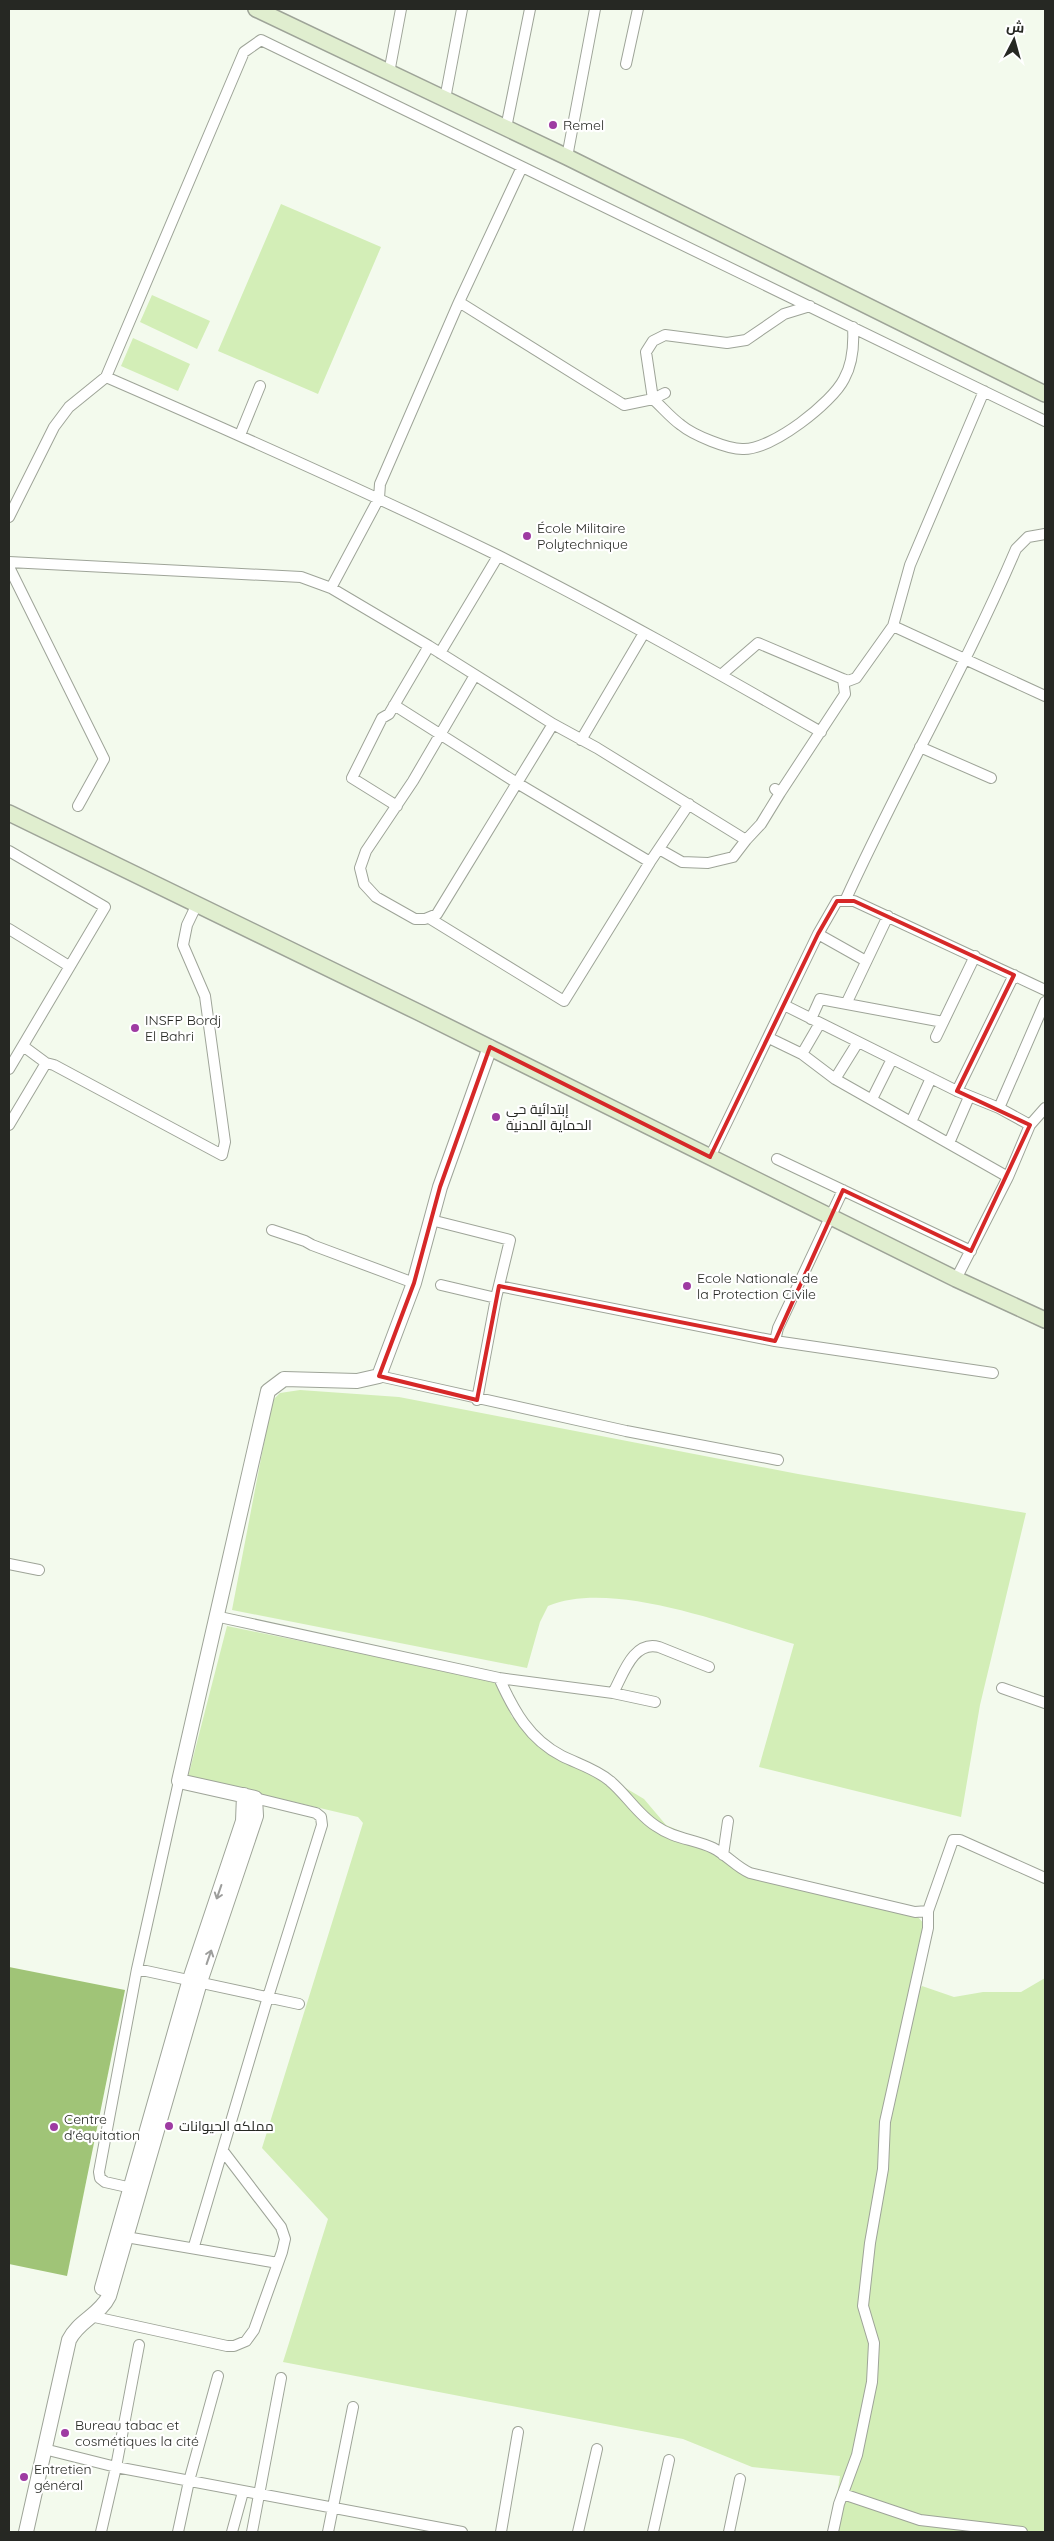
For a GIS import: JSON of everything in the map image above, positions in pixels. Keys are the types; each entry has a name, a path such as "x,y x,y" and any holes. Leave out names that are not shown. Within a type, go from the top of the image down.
{"main road":[{"path":"256,9 281,15 389,73 567,157 1045,394"},
{"path":"9,813 490,1047 956,1280 1045,1320"}],"street":[{"path":"389,73 401,9"},
{"path":"445,99 462,9"},
{"path":"506,128 530,9"},
{"path":"567,157 595,9"},
{"path":"626,64 638,9"},
{"path":"9,517 54,426 69,407 106,377 244,52 261,40 1045,421"},
{"path":"331,588 378,498 380,484 522,167"},
{"path":"460,302 624,405 654,399 665,393"},
{"path":"810,306 784,314 746,340 727,343 665,335 653,341 646,352 654,399 680,425 694,433 744,450 765,444 794,429 823,404 844,379 854,348 853,327"},
{"path":"106,377 378,498 498,556 721,675 821,732"},
{"path":"240,436 260,386"},
{"path":"721,675 758,643 848,681 856,678 893,626 910,565 984,391"},
{"path":"845,901 965,659 1016,549 1028,537 1045,534"},
{"path":"440,653 498,556"},
{"path":"9,562 301,577 331,588 746,840"},
{"path":"9,567 104,758 78,806"},
{"path":"893,626 1045,696"},
{"path":"580,740 644,634"},
{"path":"397,806 350,777 382,718 389,714 429,646"},
{"path":"475,675 397,806 362,859 361,876 369,892 376,897 411,918 420,920 430,918 442,907 553,724"},
{"path":"659,849 682,862 708,863 733,857 761,824 778,791 846,694 843,679"},
{"path":"394,705 516,783 650,862"},
{"path":"920,747 991,778"},
{"path":"430,918 564,1002 650,862 689,804"},
{"path":"9,851 105,907 9,1069"},
{"path":"710,1157 770,1038 818,934 837,901 854,901 1045,990"},
{"path":"23,1046 46,1063 54,1065 222,1155 225,1142 205,996 183,945 187,925 197,904"},
{"path":"847,1002 888,916"},
{"path":"9,928 69,966"},
{"path":"818,934 866,961"},
{"path":"936,1037 975,956"},
{"path":"957,1091 1014,975"},
{"path":"802,1054 816,1021 820,999 847,1002 943,1022"},
{"path":"999,1108 1045,1002"},
{"path":"784,1005 969,1097 999,1108 1030,1126"},
{"path":"770,1038 802,1054 835,1079 1008,1177"},
{"path":"835,1079 858,1042"},
{"path":"378,1376 414,1283 440,1187 490,1047"},
{"path":"872,1099 892,1058"},
{"path":"9,1125 46,1063"},
{"path":"912,1122 930,1078"},
{"path":"949,1143 969,1097"},
{"path":"956,1280 1008,1177 1030,1126 1045,1108"},
{"path":"777,1159 971,1250"},
{"path":"775,1341 778,1328 843,1190"},
{"path":"431,1220 510,1240 498,1286 477,1400"},
{"path":"272,1230 414,1283"},
{"path":"441,1285 496,1298"},
{"path":"498,1286 775,1341 993,1374"},
{"path":"134,2188 105,2182 99,2175 137,1969 215,1616 268,1391 284,1379 357,1381 378,1376 477,1400 778,1460"},
{"path":"9,1564 39,1570"},
{"path":"215,1616 499,1678 613,1693 654,1702"},
{"path":"613,1693 637,1651 644,1647 652,1646 659,1648 708,1667"},
{"path":"499,1678 514,1712 531,1734 561,1756 610,1780 654,1826 672,1836 712,1848 737,1868 750,1874 916,1912 928,1911"},
{"path":"1002,1688 1045,1703"},
{"path":"179,1781 316,1812 322,1820 194,2246"},
{"path":"90,2316 100,2294 134,2188 249,1796"},
{"path":"723,1855 728,1821"},
{"path":"833,2532 843,2494 857,2454 872,2382 874,2343 863,2306 870,2243 883,2169 885,2122 928,1928 928,1911 953,1840 960,1840 1045,1878"},
{"path":"137,1969 299,2004"},
{"path":"90,2316 234,2346 251,2336 285,2239 281,2227 223,2152"},
{"path":"26,2532 69,2340 76,2329 102,2307 109,2296 126,2236 134,2188"},
{"path":"126,2236 194,2246 278,2263"},
{"path":"101,2532 116,2467 138,2345"},
{"path":"178,2532 189,2481 218,2376"},
{"path":"252,2532 281,2378"},
{"path":"328,2532 353,2407"},
{"path":"501,2532 518,2432"},
{"path":"44,2449 116,2467 462,2532"},
{"path":"578,2532 597,2449"},
{"path":"653,2532 669,2460"},
{"path":"729,2532 740,2479"},
{"path":"232,2532 243,2492"},
{"path":"843,2494 920,2520 1022,2532"}],"highlighted area":[{"path":"837,901 854,901 1014,975 957,1091 1030,1125 971,1251 843,1190 775,1341 499,1286 477,1400 379,1376 414,1283 440,1187 490,1047 710,1157 818,934"}],"green space":[{"path":"281,204 381,247 318,394 218,351"},
{"path":"152,295 210,321 197,349 140,322"},
{"path":"133,338 190,364 178,391 121,366"},
{"path":"300,1390 399,1397 798,1474 1026,1513 980,1705 961,1817 759,1767 794,1644 704,1617 637,1601 604,1598 574,1599 548,1606 540,1622 527,1668 232,1610 272,1401 280,1393"},
{"path":"227,1626 497,1681 512,1717 555,1746 644,1799 666,1825 682,1832 727,1863 917,1916 926,1926 902,2021 922,1986 954,1997 983,1992 1021,1992 1045,1978 1044,2532 831,2532 840,2476 752,2467 683,2439 283,2362 328,2219 262,2148 363,1823 358,1817 188,1777"},
{"name":"Centre d'équitation","path":"9,1967 125,1990 67,2276 9,2264"}],"place":[{"name":"Remel","path":"553,125"},
{"name":"École Militaire Polytechnique","path":"527,536"},
{"name":"INSFP Bordj El Bahri","path":"135,1028"},
{"name":"إبتدائية حي الحماية المدنية","path":"496,1117"},
{"name":"Ecole Nationale de la Protection Civile","path":"687,1286"},
{"name":"مملكه الحيوانات","path":"169,2126"},
{"name":"Centre d'équitation","path":"54,2127"},
{"name":"Bureau tabac et cosmétiques la cité","path":"65,2433"},
{"name":"Entretien général","path":"24,2477"}]}
